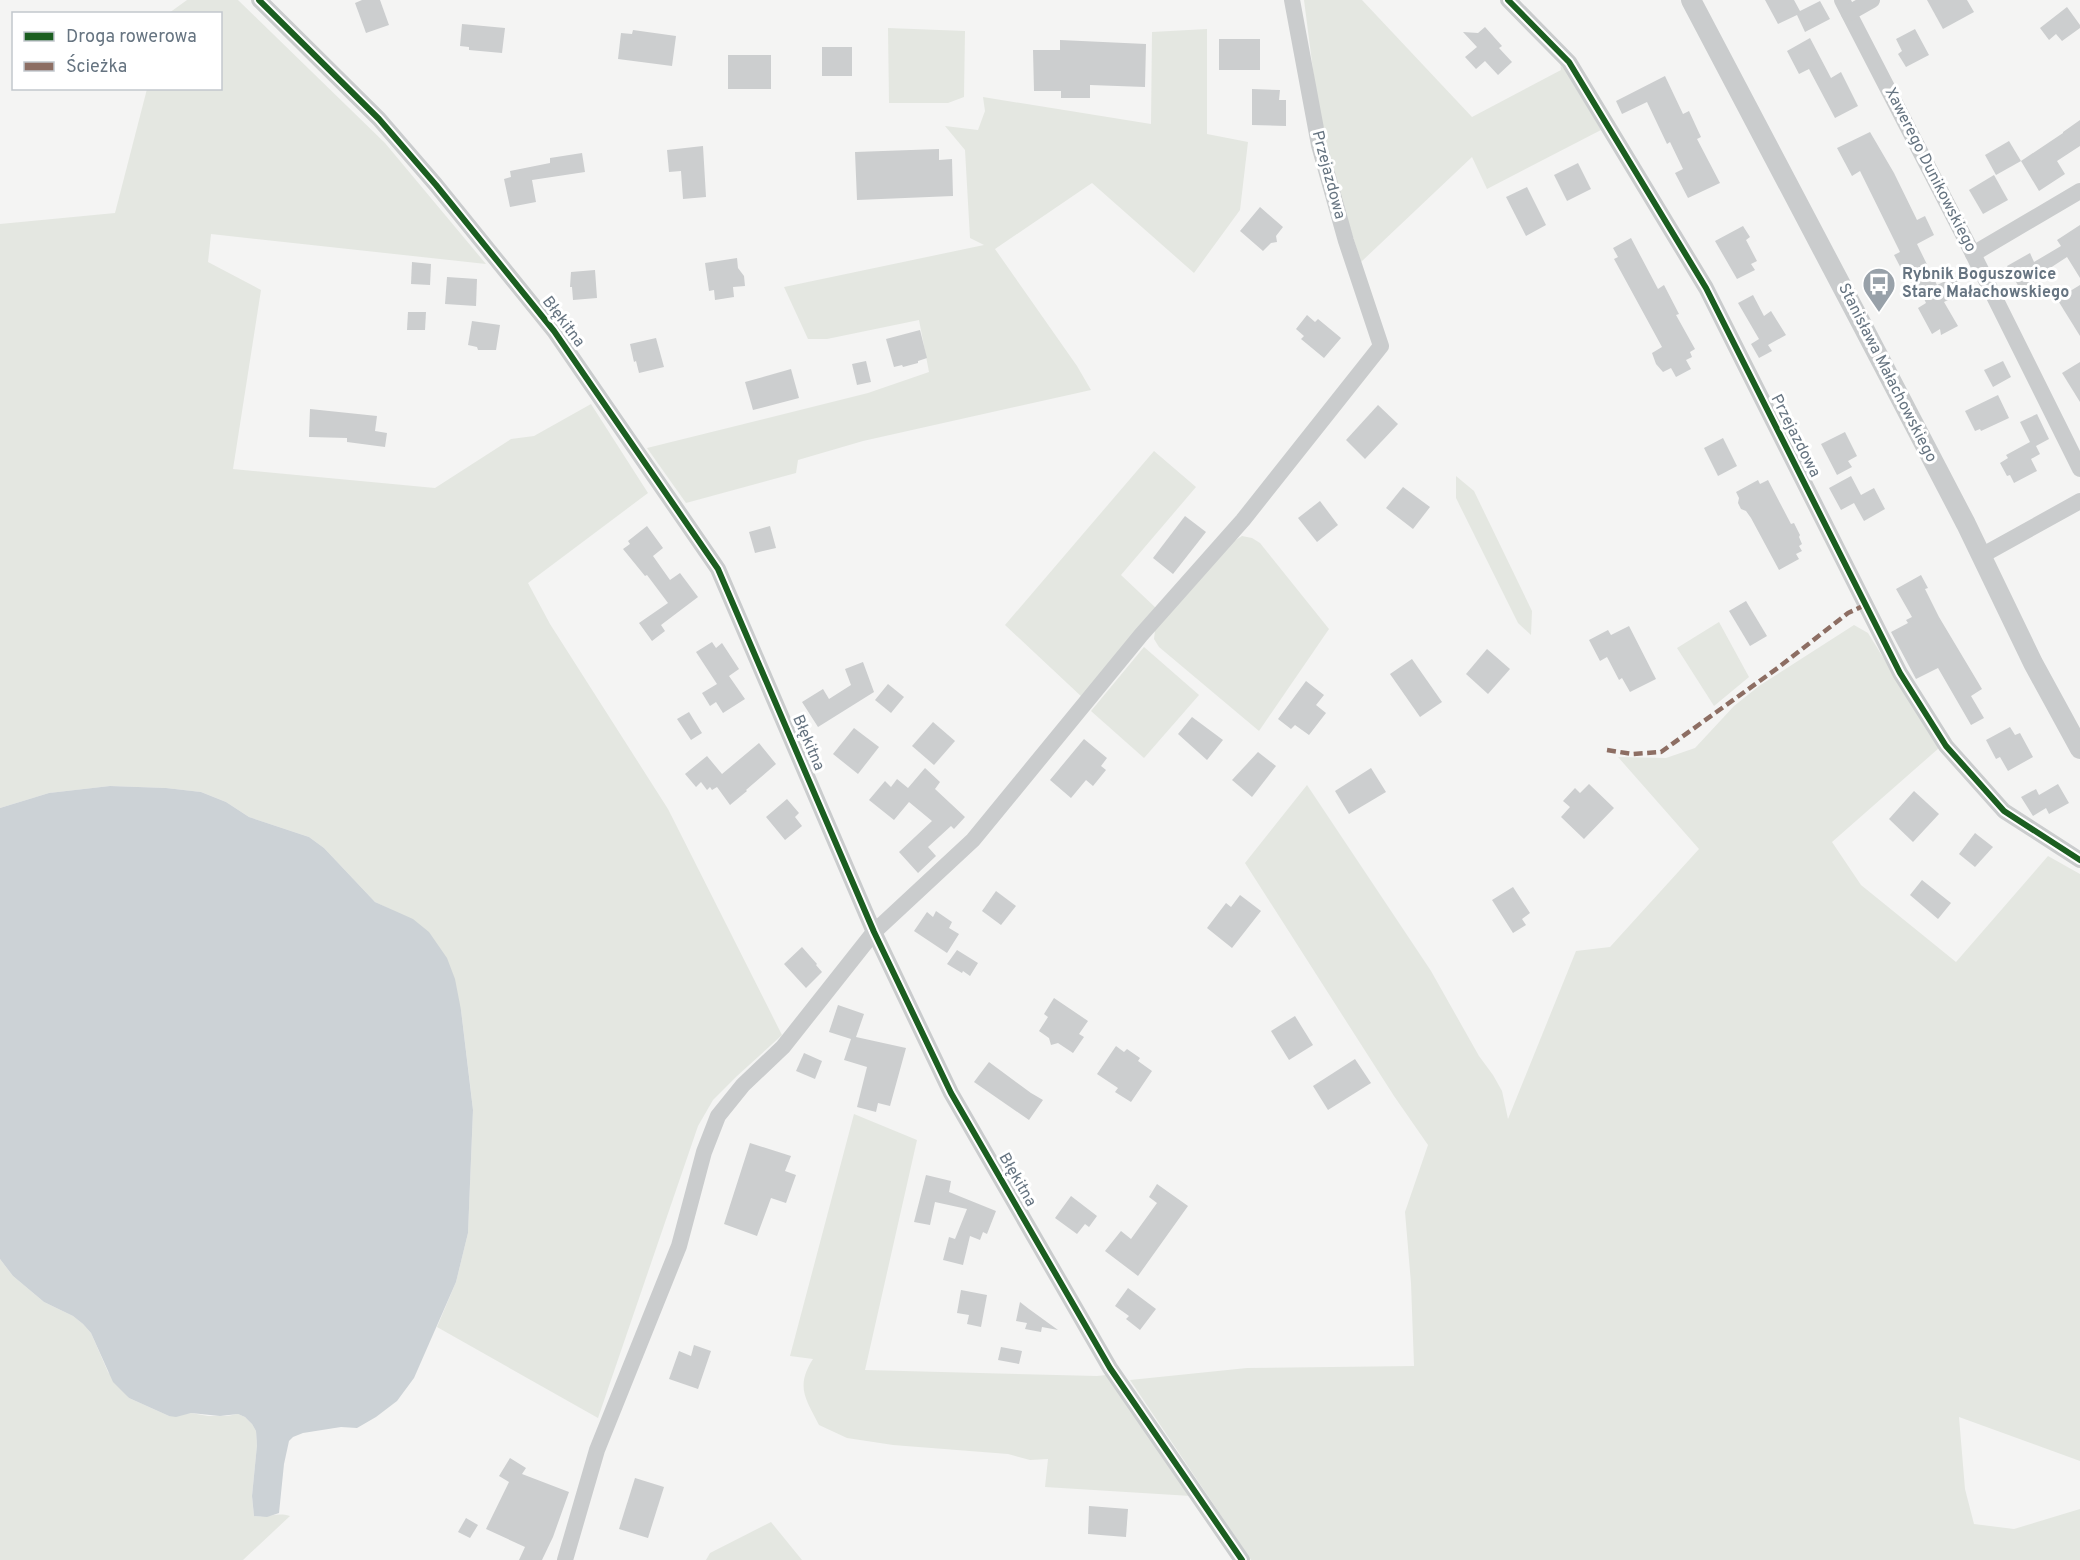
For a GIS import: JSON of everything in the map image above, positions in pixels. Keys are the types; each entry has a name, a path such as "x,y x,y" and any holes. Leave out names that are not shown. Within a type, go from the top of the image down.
{"street":[{"name":"Błękitna","path":"259,0 416,159 554,331 718,569 874,932 951,1093 1110,1368 1242,1560"},
{"name":"Przejazdowa","path":"874,932 973,840 1141,635 1244,520 1381,346 1346,242 1319,145 1292,0"},
{"name":"Przejazdowa","path":"1508,0 1569,62 1706,288 1900,673 1946,746 2004,811 2080,860"},
{"name":"Stanisława Małachowskiego","path":"1690,0 1858,317 1981,556 2032,663 2080,749"},
{"path":"1846,6 1872,0"},
{"name":"Xawerego Dunikowskiego","path":"1846,6 2080,469"},
{"path":"1973,254 2080,191"},
{"path":"1981,556 2080,501"},
{"path":"565,1560 597,1450 679,1246 704,1152 718,1116 743,1085 783,1047 874,932"}],"shaded area":[{"path":"187,0 238,0 385,143 486,264 211,234 208,262 261,290 233,469 435,488 511,439 534,436 591,404 648,493 528,583 550,624 668,809 782,1035 713,1100 698,1126 598,1418 437,1327 456,1282 468,1233 473,1110 461,1010 392,910 375,902 324,848 309,837 249,817 226,802 201,792 110,786 49,793 0,808 0,224 115,213 147,90 222,90 222,12 170,12"},
{"path":"1304,0 1362,0 1472,117 1561,70 1560,61 1601,130 1487,189 1472,157 1361,262 1322,140"},
{"path":"888,28 965,31 964,97 948,103 889,103"},
{"path":"1207,29 1207,134 1248,142 1240,210 1194,273 1092,183 995,249 1077,366 1091,390 863,441 798,460 796,473 686,503 647,448 868,393 929,372 919,320 827,339 808,339 784,287 984,245 970,238 965,150 945,126 978,130 985,111 983,97 1151,124 1152,32"},
{"path":"1154,451 1196,487 1121,575 1157,609 1083,698 1005,625"},
{"path":"1456,476 1474,491 1532,611 1531,635 1518,623 1456,498"},
{"path":"1242,536 1260,543 1329,629 1259,731 1159,647 1154,639 1155,630 1223,548"},
{"path":"1719,622 1749,677 1714,706 1677,648"},
{"path":"1854,625 1868,633 1939,748 1832,842 1861,885 1956,962 2048,856 2080,874 2080,1461 1959,1417 1965,1489 1974,1524 2014,1529 2080,1509 2080,1560 1251,1560 1130,1380 1247,1368 1414,1366 1411,1283 1405,1212 1428,1145 1394,1096 1245,863 1307,785 1431,971 1479,1056 1502,1091 1508,1119 1576,951 1610,947 1699,849 1618,757 1666,758 1695,748 1734,706 1759,686"},
{"path":"1144,647 1199,695 1144,758 1091,711"},
{"path":"110,786 201,792 226,802 249,817 309,837 324,848 375,902 413,919 429,932 447,958 455,979 473,1110 468,1233 456,1282 414,1378 397,1401 357,1428 341,1427 303,1433 289,1441 279,1513 267,1517 254,1516 252,1496 257,1445 256,1431 245,1417 238,1414 220,1416 191,1413 176,1417 169,1416 129,1398 113,1382 91,1333 83,1324 73,1316 44,1302 13,1276 0,1259 0,808 49,793"},
{"path":"854,1114 917,1140 865,1370 1106,1375 1191,1496 1045,1487 1048,1459 1030,1460 1008,1454 893,1445 847,1438 819,1425 804,1393 805,1377 813,1359 790,1356"},
{"path":"0,1259 13,1276 44,1302 73,1316 83,1324 91,1333 108,1372 129,1398 169,1416 191,1413 208,1416 238,1414 245,1417 256,1431 257,1445 252,1496 254,1516 290,1516 243,1560 0,1560"},
{"path":"771,1522 802,1560 706,1560 710,1553"}],"building":[{"path":"362,0 380,0 389,25 366,33 355,3"},
{"path":"1765,0 1794,0 1800,11 1820,1 1830,19 1805,32 1797,15 1778,24"},
{"path":"1927,0 1967,0 1974,12 1943,29"},
{"path":"2067,7 2080,28 2062,41 2056,34 2049,40 2040,28"},
{"path":"462,24 505,28 502,53 469,50 469,47 460,46"},
{"path":"1485,27 1502,46 1499,48 1512,62 1498,75 1485,61 1476,69 1465,57 1477,47 1463,32 1478,33"},
{"path":"1915,29 1929,55 1906,67 1898,54 1902,51 1896,39"},
{"path":"633,30 676,36 672,66 618,59 621,33 632,34"},
{"path":"1810,38 1831,78 1841,72 1858,106 1835,118 1809,69 1799,74 1787,51"},
{"path":"1219,39 1260,39 1260,70 1219,70"},
{"path":"1060,40 1146,44 1145,87 1090,85 1090,98 1061,98 1061,91 1034,91 1033,50 1060,50"},
{"path":"822,47 852,47 852,76 822,76"},
{"path":"728,55 771,55 771,89 728,89"},
{"path":"1665,76 1683,114 1689,111 1701,137 1697,139 1720,183 1688,198 1675,173 1683,169 1670,142 1667,144 1647,102 1622,114 1616,101"},
{"path":"1252,89 1280,90 1279,100 1286,100 1286,126 1252,125"},
{"path":"2080,120 2080,146 2057,161 2065,174 2039,191 2021,161"},
{"path":"1870,132 1894,173 1917,220 1925,216 1934,235 1917,244 1937,285 1956,276 1964,292 1944,302 1958,326 1941,335 1940,329 1932,334 1918,308 1926,303 1913,275 1906,278 1894,255 1900,252 1860,171 1852,176 1837,148"},
{"path":"2009,141 2021,161 1996,175 1985,155"},
{"path":"703,146 706,197 683,199 681,171 669,172 667,150"},
{"path":"939,149 939,160 952,159 953,196 857,200 855,152"},
{"path":"582,153 585,172 532,180 536,202 510,207 504,179 511,177 510,171 550,163 550,158"},
{"path":"1578,163 1591,189 1567,201 1554,175"},
{"path":"1994,175 2008,200 1983,214 1969,190"},
{"path":"1527,187 1546,225 1526,236 1506,197"},
{"path":"1260,207 1283,227 1276,236 1277,242 1271,243 1263,251 1240,231"},
{"path":"2080,225 2080,278 2067,257 2041,274 2043,277 2020,289 2007,266 2030,253 2034,262 2061,246 2057,240"},
{"path":"1743,226 1750,237 1746,240 1757,261 1751,264 1755,270 1737,279 1715,241"},
{"path":"1631,238 1658,289 1664,285 1679,314 1676,315 1695,349 1690,352 1692,357 1686,360 1691,369 1676,377 1671,368 1663,372 1656,364 1652,353 1662,347 1614,259 1618,257 1613,248"},
{"path":"737,258 745,286 733,287 734,297 715,300 714,290 709,291 705,263"},
{"path":"412,262 431,264 430,285 411,284"},
{"path":"595,270 597,298 573,300 572,287 570,287 571,272"},
{"path":"447,277 477,279 476,306 445,304"},
{"path":"2080,285 2080,336 2057,299"},
{"path":"1753,295 1764,316 1771,311 1786,335 1768,345 1772,351 1759,358 1751,344 1759,339 1738,303"},
{"path":"408,312 426,312 425,330 407,330"},
{"path":"1307,315 1315,322 1318,319 1341,338 1324,358 1301,339 1304,336 1296,329"},
{"path":"472,321 500,325 496,350 478,350 477,347 468,345"},
{"path":"920,330 927,358 918,363 894,367 886,339"},
{"path":"656,338 664,367 639,373 630,344"},
{"path":"866,361 871,382 857,385 852,364"},
{"path":"2003,361 2011,377 1993,387 1984,370"},
{"path":"2080,362 2080,402 2062,373"},
{"path":"791,369 799,398 753,410 745,382"},
{"path":"1998,395 2009,418 1981,431 1980,429 1975,431 1965,411"},
{"path":"1378,405 1398,424 1365,459 1346,440"},
{"path":"310,409 377,416 375,431 387,433 385,447 347,442 347,438 309,437"},
{"path":"2037,414 2049,439 2036,446 2040,454 2031,459 2037,471 2014,483 2000,463 2008,458 2006,455 2030,442 2020,422"},
{"path":"1845,432 1857,456 1848,461 1852,467 1837,475 1821,444"},
{"path":"1723,438 1737,466 1718,476 1704,448"},
{"path":"1851,476 1861,495 1874,488 1885,509 1864,521 1854,503 1841,510 1829,488"},
{"path":"1758,480 1760,484 1768,480 1791,524 1794,523 1800,535 1802,544 1799,546 1802,551 1796,554 1799,559 1779,570 1751,518 1738,503 1739,498 1736,492"},
{"path":"1403,487 1430,507 1413,529 1386,508"},
{"path":"1320,501 1338,525 1317,542 1298,518"},
{"path":"1185,516 1206,532 1173,574 1153,558"},
{"path":"647,526 663,548 653,556 670,580 680,573 698,597 661,625 665,631 652,641 639,623 668,603 623,549 630,544 628,541"},
{"path":"770,526 776,548 755,553 749,532"},
{"path":"1921,575 1928,588 1925,589 1939,617 1982,689 1971,696 1984,718 1971,725 1938,668 1916,679 1891,632 1908,623 1906,620 1912,617 1896,589"},
{"path":"1746,601 1767,636 1750,646 1729,611"},
{"path":"1629,626 1656,679 1630,692 1622,678 1619,680 1607,657 1600,661 1589,640 1608,630 1611,635"},
{"path":"712,642 716,648 722,643 739,669 729,676 745,699 723,713 716,702 710,706 702,693 717,684 696,652"},
{"path":"1487,649 1510,669 1488,694 1466,674"},
{"path":"1412,659 1442,702 1420,717 1390,674"},
{"path":"863,662 874,692 818,727 802,702 823,689 829,699 851,685 845,669"},
{"path":"1306,681 1324,695 1316,705 1326,713 1309,735 1295,725 1291,729 1278,719"},
{"path":"888,684 904,697 891,713 875,700"},
{"path":"689,712 702,733 691,740 677,719"},
{"path":"1192,717 1223,740 1207,760 1178,734"},
{"path":"933,722 955,741 934,765 912,746"},
{"path":"2010,727 2015,735 2020,733 2033,757 2008,771 2000,757 1996,759 1986,740"},
{"path":"854,728 879,747 858,774 833,754"},
{"path":"1084,739 1107,758 1101,766 1106,770 1093,786 1086,780 1071,798 1050,780"},
{"path":"759,743 776,764 730,805 717,787 712,790 710,787 707,790 701,782 696,787 685,774 707,756 722,774"},
{"path":"1258,752 1276,766 1252,797 1232,780"},
{"path":"925,768 940,782 935,789 965,817 954,829 951,826 928,847 936,856 918,873 899,852 932,821 909,802 894,820 869,800 885,781 891,787 897,779 908,788"},
{"path":"1371,768 1386,792 1349,814 1335,791"},
{"path":"1589,784 1614,808 1584,839 1561,817 1570,807 1563,801 1575,788 1580,793"},
{"path":"2058,784 2069,803 2049,814 2046,808 2033,816 2021,797 2036,789 2039,795"},
{"path":"1914,791 1939,814 1913,842 1889,819"},
{"path":"787,799 799,813 795,817 802,826 785,840 766,817"},
{"path":"1975,833 1993,847 1975,867 1959,854"},
{"path":"1922,880 1951,903 1938,919 1910,895"},
{"path":"1513,887 1530,913 1522,919 1526,925 1513,933 1492,900"},
{"path":"996,891 1016,906 1001,925 982,911"},
{"path":"1240,895 1261,911 1232,948 1207,928 1226,903 1231,907"},
{"path":"936,911 952,922 949,928 959,934 947,953 914,931 927,912 933,917"},
{"path":"802,947 822,972 806,988 784,964"},
{"path":"957,950 978,963 970,976 947,964"},
{"path":"1054,998 1088,1021 1079,1034 1084,1037 1073,1053 1058,1043 1051,1045 1049,1038 1039,1031 1048,1017 1044,1014"},
{"path":"838,1005 864,1014 856,1037 906,1048 890,1106 878,1103 876,1112 857,1107 867,1067 844,1060 851,1039 829,1032"},
{"path":"1295,1016 1313,1045 1289,1060 1271,1031"},
{"path":"1116,1046 1124,1052 1127,1049 1140,1058 1138,1061 1152,1071 1131,1102 1115,1092 1118,1088 1097,1074"},
{"path":"804,1053 822,1061 815,1079 796,1071"},
{"path":"1355,1059 1371,1083 1328,1110 1313,1086"},
{"path":"989,1062 1043,1100 1029,1120 974,1082"},
{"path":"750,1143 791,1156 785,1171 796,1175 786,1203 771,1198 757,1236 724,1224"},
{"path":"926,1175 951,1181 949,1192 996,1211 987,1234 983,1232 980,1240 970,1236 963,1265 943,1260 949,1237 955,1239 967,1209 935,1202 930,1225 914,1222"},
{"path":"1157,1184 1188,1206 1138,1276 1105,1251 1121,1231 1131,1239 1157,1203 1149,1197"},
{"path":"1071,1196 1097,1216 1089,1227 1085,1224 1077,1234 1055,1218"},
{"path":"1128,1288 1156,1309 1140,1330 1126,1319 1129,1316 1115,1306"},
{"path":"961,1290 987,1295 981,1327 967,1324 969,1315 957,1313"},
{"path":"1020,1302 1058,1330 1042,1327 1041,1332 1025,1329 1027,1323 1016,1321"},
{"path":"694,1345 711,1351 698,1389 669,1379 679,1351 691,1356"},
{"path":"1001,1347 1022,1351 1019,1364 998,1360"},
{"path":"510,1458 526,1468 522,1474 569,1492 542,1560 519,1560 525,1547 486,1529 509,1482 499,1476"},
{"path":"635,1478 664,1487 648,1538 619,1529"},
{"path":"1089,1506 1128,1509 1126,1537 1088,1534"},
{"path":"466,1518 478,1525 470,1538 458,1532"}],"marked path":[{"path":"1607,750 1632,754 1661,752 1779,667 1848,613 1865,605"}],"cycle path":[{"path":"259,0 379,119 436,185 554,331 718,569 874,932 951,1093 1110,1368 1242,1560"},
{"path":"1508,0 1569,62 1706,288 1900,673 1946,746 2004,811 2080,860"}],"place":[{"name":"Rybnik Boguszowice Stare Małachowskiego","path":"1879,313"}]}
